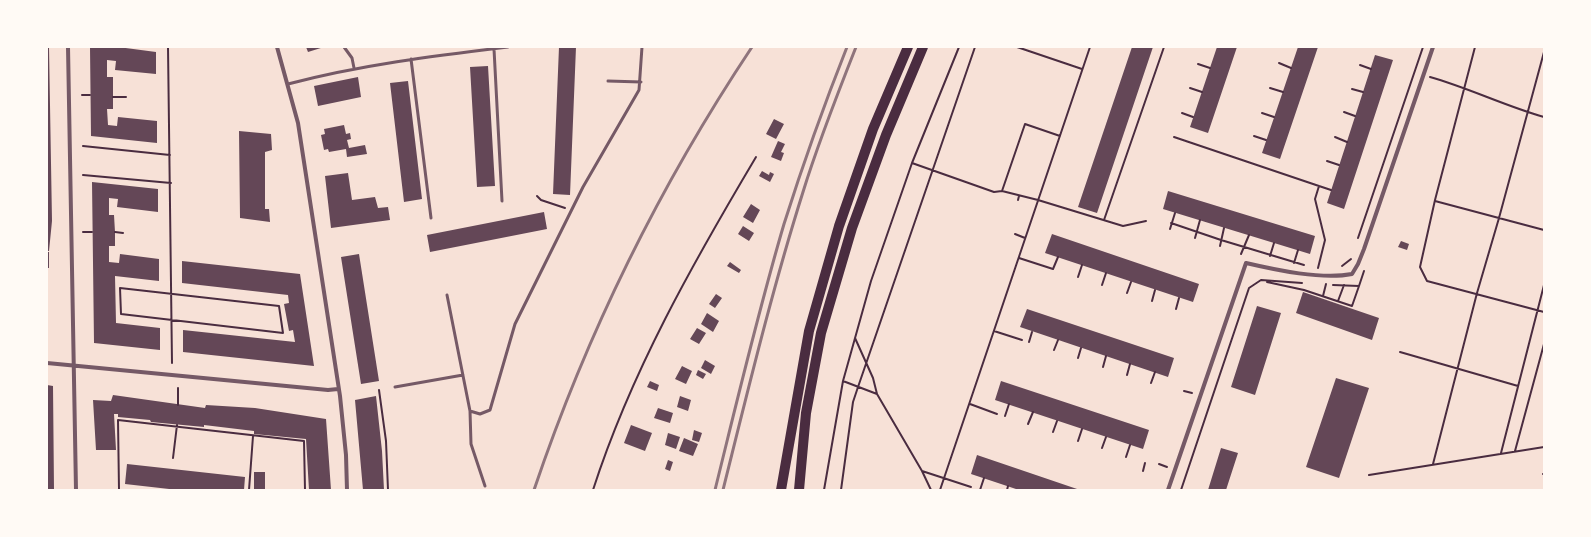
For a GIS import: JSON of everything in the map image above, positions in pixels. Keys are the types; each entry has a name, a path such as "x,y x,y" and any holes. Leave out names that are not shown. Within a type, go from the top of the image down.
{"highway":[{"path":"780,490 809,331 839,226 873,129 908,47"},
{"path":"799,490 806,413 821,333 852,228 886,135 923,47"}],"street":[{"path":"68,47 76,490"},
{"path":"277,47 298,123 338,390 346,455 347,490"},
{"path":"1168,490 1246,263 1274,270 1318,274 1352,274 1358,264 1433,47"},
{"path":"47,363 338,390"}],"lane":[{"path":"344,47 352,58 354,68"},
{"path":"288,84 354,68 411,59 508,47"},
{"path":"470,411 480,414 490,410 515,324 583,187 639,90 641,82 642,47"},
{"path":"494,49 502,201"},
{"path":"411,59 431,218"},
{"path":"608,81 641,82"},
{"path":"446,295 470,411 471,444 485,486"},
{"path":"395,387 463,375"}],"path":[{"path":"168,47 171,183 172,363"},
{"path":"824,490 843,381 871,281 912,163 959,47"},
{"path":"841,490 853,402 975,47"},
{"path":"1017,47 1082,69"},
{"path":"940,490 1090,47"},
{"path":"1104,220 1164,47"},
{"path":"1356,245 1423,47"},
{"path":"1475,47 1435,200 1420,267 1427,281 1477,293 1544,312"},
{"path":"1433,464 1477,293 1544,52"},
{"path":"1279,63 1291,68"},
{"path":"1198,64 1210,68"},
{"path":"1360,64 1371,69"},
{"path":"1424,76 1464,87 1518,110 1544,117"},
{"path":"1190,88 1202,92"},
{"path":"1270,88 1283,92"},
{"path":"1352,89 1363,92"},
{"path":"82,95 90,95"},
{"path":"113,97 126,97"},
{"path":"1344,112 1355,116"},
{"path":"1182,113 1193,117"},
{"path":"1262,113 1274,117"},
{"path":"1002,191 1026,124 1060,136"},
{"path":"1254,136 1266,140"},
{"path":"1174,137 1331,190"},
{"path":"1335,137 1347,142"},
{"path":"83,146 170,155"},
{"path":"593,490 610,441 677,293 756,157"},
{"path":"1327,162 1339,165"},
{"path":"912,163 994,192 1002,191 1038,200 1123,226 1146,221"},
{"path":"83,175 171,183"},
{"path":"1318,186 1315,199 1325,240 1318,267 1318,274"},
{"path":"537,196 542,200 572,210"},
{"path":"1018,200 1019,196"},
{"path":"1435,200 1544,230"},
{"path":"1170,229 1175,213"},
{"path":"1195,238 1200,220"},
{"path":"1172,223 1270,256 1306,265"},
{"path":"1220,246 1224,228"},
{"path":"84,232 92,232"},
{"path":"115,232 122,233"},
{"path":"1014,234 1026,238"},
{"path":"1240,254 1245,248 1249,235"},
{"path":"1270,256 1274,243"},
{"path":"1294,263 1298,250"},
{"path":"1019,258 1053,269 1058,257"},
{"path":"1337,266 1343,266 1352,259"},
{"path":"1078,277 1082,265"},
{"path":"1260,280 1304,290 1352,306 1366,265"},
{"path":"1312,266 1324,267"},
{"path":"1102,285 1106,273"},
{"path":"1181,490 1249,288 1260,280 1304,283"},
{"path":"1127,293 1131,282"},
{"path":"1319,284 1358,286"},
{"path":"1322,296 1326,284"},
{"path":"1338,301 1344,285"},
{"path":"1501,453 1544,285"},
{"path":"120,288 279,306 283,333 172,320 121,314 120,288"},
{"path":"1152,301 1155,290"},
{"path":"1176,309 1179,298"},
{"path":"994,331 1022,340"},
{"path":"1029,342 1032,332"},
{"path":"855,337 873,378 877,394 922,471 931,490"},
{"path":"1054,350 1058,340"},
{"path":"1515,451 1544,344"},
{"path":"1078,358 1081,348"},
{"path":"1400,352 1518,386"},
{"path":"1103,367 1106,356"},
{"path":"1127,375 1130,364"},
{"path":"1151,383 1154,372"},
{"path":"843,381 877,394"},
{"path":"178,388 178,405"},
{"path":"379,390 386,442 388,490"},
{"path":"970,404 996,414"},
{"path":"1005,416 1009,404"},
{"path":"1028,424 1033,412"},
{"path":"119,490 118,420 304,441 305,490"},
{"path":"1053,432 1057,421"},
{"path":"173,458 176,426"},
{"path":"1078,441 1082,429"},
{"path":"249,490 253,436"},
{"path":"1102,448 1106,437"},
{"path":"1126,457 1130,445"},
{"path":"1370,475 1544,447"},
{"path":"1143,471 1145,463"},
{"path":"922,471 971,487"},
{"path":"980,490 984,478"},
{"path":"1007,490 1008,486"}],"building":[{"path":"47,47 49,47 52,221 49,251 47,251"},
{"path":"90,47 118,47 156,52 156,74 115,70 116,61 107,60 107,77 113,77 113,109 107,109 108,125 117,126 118,117 157,121 157,143 91,136"},
{"path":"306,47 324,47 308,52"},
{"path":"559,47 576,47 570,195 553,194"},
{"path":"1132,47 1153,47 1097,213 1078,207"},
{"path":"1217,47 1237,47 1208,133 1190,127"},
{"path":"1298,47 1318,47 1280,159 1262,153"},
{"path":"1375,55 1393,60 1344,209 1327,203"},
{"path":"488,66 495,186 477,187 470,67"},
{"path":"358,77 361,97 318,106 314,86"},
{"path":"408,81 422,199 404,202 390,83"},
{"path":"774,119 784,124 776,139 766,134"},
{"path":"344,125 346,134 350,133 351,139 347,140 349,148 365,145 367,154 347,157 346,149 329,152 328,149 324,150 321,135 325,134 324,129"},
{"path":"239,131 271,134 272,150 265,152 265,209 269,209 270,222 240,218"},
{"path":"778,141 785,144 781,152 784,153 781,161 771,157"},
{"path":"762,171 769,175 770,172 774,174 770,182 759,176"},
{"path":"348,173 352,200 375,197 378,208 388,207 390,220 331,228 325,176"},
{"path":"92,182 158,189 158,212 117,207 118,199 109,198 109,215 114,215 115,246 109,246 109,262 119,263 120,254 159,259 159,281 115,276 116,323 160,328 160,350 94,343"},
{"path":"1168,191 1315,236 1310,254 1163,209"},
{"path":"751,204 760,210 753,223 743,217"},
{"path":"544,212 547,229 430,252 427,235"},
{"path":"743,226 754,233 749,241 738,234"},
{"path":"1052,234 1199,284 1193,302 1045,253"},
{"path":"1401,241 1409,244 1407,250 1398,247"},
{"path":"47,252 49,252 49,268 47,268"},
{"path":"359,254 379,381 361,384 341,257"},
{"path":"182,261 300,274 314,366 183,352 183,330 295,342 293,330 289,331 284,304 289,303 288,295 182,283"},
{"path":"730,262 741,270 739,273 727,266"},
{"path":"1303,292 1379,318 1372,340 1296,313"},
{"path":"716,294 722,298 715,308 709,304"},
{"path":"1257,306 1281,313 1255,395 1231,387"},
{"path":"1027,309 1174,358 1168,377 1020,327"},
{"path":"707,313 719,321 713,332 701,324"},
{"path":"697,328 706,333 699,344 690,339"},
{"path":"705,360 715,366 711,374 701,368"},
{"path":"682,366 692,371 686,384 675,379"},
{"path":"698,370 706,374 703,379 696,375"},
{"path":"1336,378 1369,388 1339,478 1306,467"},
{"path":"650,381 659,385 657,391 647,387"},
{"path":"1001,381 1149,430 1143,449 995,400"},
{"path":"47,385 53,386 54,490 47,490"},
{"path":"113,395 205,408 206,405 255,408 326,419 331,490 309,490 306,439 254,434 254,431 204,425 204,427 151,422 150,420 118,417 118,414 114,414 116,450 96,450 93,400 111,401"},
{"path":"376,396 382,451 384,490 363,490 355,400"},
{"path":"680,396 691,400 688,411 677,407"},
{"path":"658,408 673,413 670,423 654,418"},
{"path":"631,425 652,433 645,451 624,443"},
{"path":"694,430 702,433 699,442 692,440"},
{"path":"668,433 680,437 676,449 665,445"},
{"path":"684,438 698,444 693,456 679,451"},
{"path":"1221,448 1238,453 1226,490 1208,490"},
{"path":"977,455 1080,490 1019,490 971,474"},
{"path":"668,460 673,462 670,471 665,469"},
{"path":"127,464 245,477 244,490 178,490 125,484"},
{"path":"254,472 265,472 265,490 254,490"}],"railway":[{"path":"534,490 577,374 628,261 687,152 718,99 752,47"},
{"path":"715,490 774,257 814,135 847,47"},
{"path":"723,490 761,340 792,229 821,137 856,47"}]}
